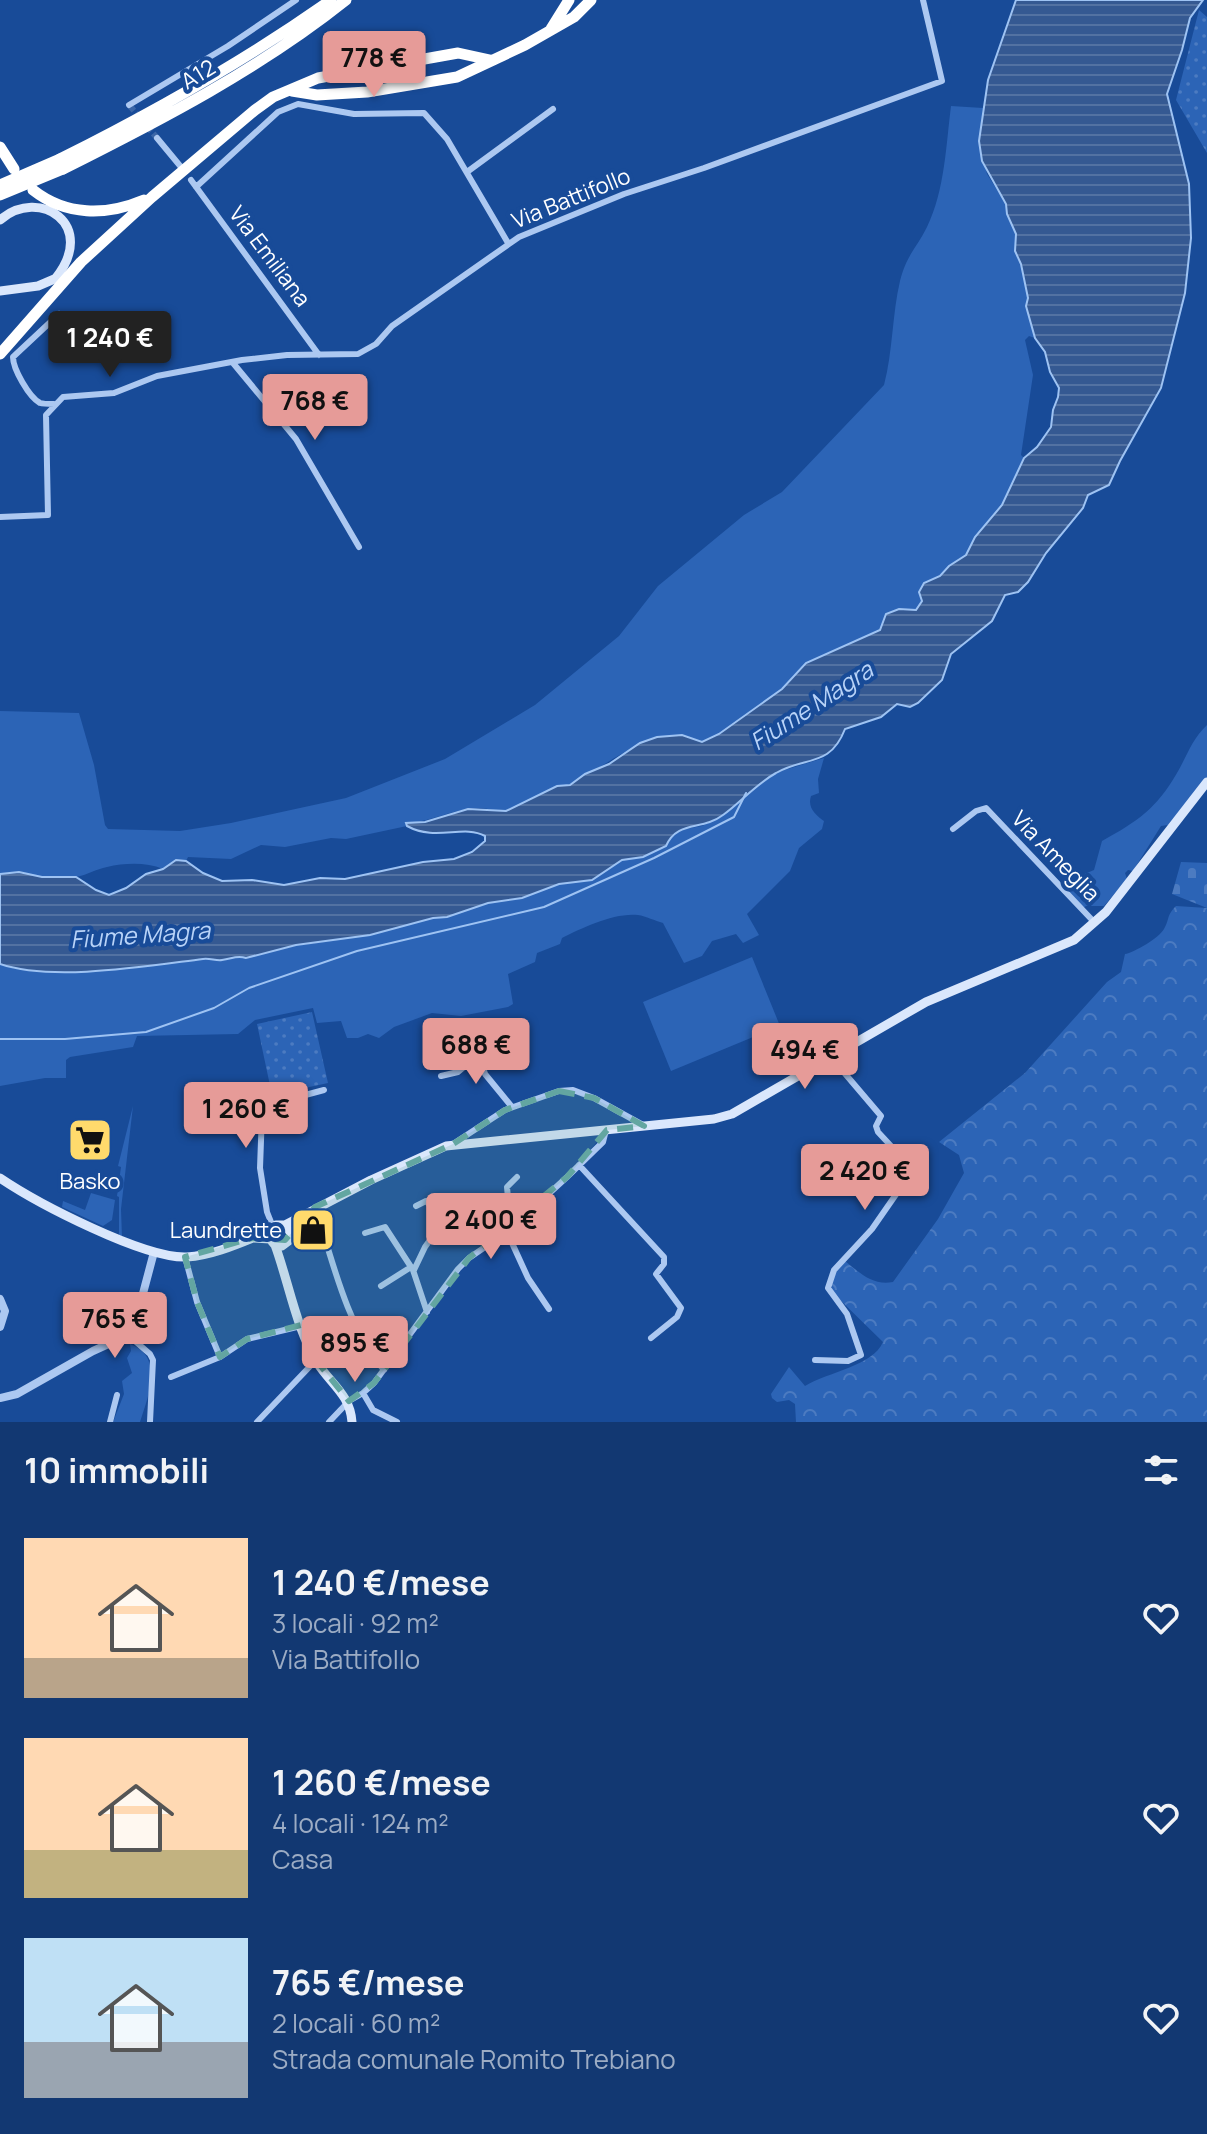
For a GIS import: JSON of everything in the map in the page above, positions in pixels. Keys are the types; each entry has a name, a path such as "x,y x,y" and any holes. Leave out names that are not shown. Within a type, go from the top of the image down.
{"highway":[{"path":"309,16 323,0"},
{"name":"A12","path":"0,185 62,164 155,111 331,0"},
{"name":"A12","path":"0,195 162,119 243,70 346,0"},
{"path":"551,29 569,0"},
{"path":"551,29 580,0"},
{"path":"291,91 317,95 367,92 457,77 525,45 574,17 591,0"},
{"path":"0,354 81,262 152,197 273,97 318,78 458,53 490,60"},
{"path":"0,147 14,169"},
{"path":"33,190 56,204 90,212 108,212 152,197"}],"main road":[{"path":"0,220 8,213 27,208 49,211 60,218 72,236 72,246 55,279"},
{"path":"0,291 24,290 55,279 81,262"},
{"path":"274,1237 315,1207 430,1151 453,1144 714,1119 732,1114 926,1002 1074,940 1095,923 1121,894 1207,782"},
{"path":"0,1178 49,1206 154,1252 185,1257 252,1238 290,1240 288,1229"},
{"path":"274,1237 301,1325 316,1360 349,1401 352,1422"}],"street":[{"path":"129,105 228,46 296,0"},
{"name":"Via Battifollo","path":"54,404 63,397 114,393 157,376 233,363 287,355 358,354 376,344 392,326 508,243 624,194 942,81 923,0"},
{"path":"196,187 281,110 298,104 354,114 424,113 447,139 508,243"},
{"path":"467,172 553,109"},
{"path":"157,138 181,167"},
{"name":"Via Emiliana","path":"191,180 319,355"},
{"path":"54,404 41,403 34,398 13,364 13,357 59,314"},
{"path":"233,363 296,439 359,547"},
{"path":"0,517 48,515 46,415 54,404"},
{"name":"Via Ameglia","path":"953,829 976,811 986,808 1095,923"},
{"path":"815,1360 848,1361 861,1355 847,1314 828,1288 828,1282 897,1193 917,1174 878,1132 876,1126 881,1116 830,1056"},
{"path":"441,1076 458,1072 470,1062 482,1063 485,1074 512,1107"},
{"path":"274,1237 260,1168 262,1113 268,1105 324,1090"},
{"path":"453,1144 512,1107 559,1091 573,1090 594,1098 644,1126"},
{"path":"329,1422 384,1370 458,1269 520,1221 603,1142 606,1130"},
{"path":"579,1165 664,1257 664,1264 656,1274 681,1308 677,1317 651,1338"},
{"path":"517,1177 507,1187 508,1198 520,1221"},
{"path":"381,1286 412,1268 440,1226 438,1217 426,1201 416,1206"},
{"path":"315,1207 357,1329 370,1354 384,1370"},
{"path":"365,1233 385,1227 412,1268 427,1312"},
{"path":"507,1232 528,1278 549,1309"},
{"path":"0,1398 17,1394 128,1335 154,1252"},
{"path":"185,1257 193,1290 220,1357"},
{"path":"0,1299 5,1311 0,1327"},
{"path":"171,1377 220,1357 247,1339 280,1333 301,1325"},
{"path":"128,1335 153,1360 150,1422"},
{"path":"257,1422 316,1360"},
{"path":"363,1393 373,1410 397,1422"},
{"path":"110,1422 117,1395"}],"highlighted area":[{"path":"559,1091 594,1098 644,1126 607,1130 567,1177 469,1258 374,1383 349,1401 316,1360 301,1325 247,1339 220,1357 197,1302 185,1257 252,1238 285,1240 315,1207 453,1144 505,1110"}],"green space":[{"path":"1199,10 1207,17 1207,153 1176,100"},
{"path":"951,106 983,108 979,141 987,174 1006,204 1016,234 1015,251 1021,264 1028,298 1026,306 1035,338 1029,336 1025,340 1033,375 1021,455 1024,458 1002,505 975,537 966,555 940,576 924,583 919,592 922,601 916,610 899,609 886,614 880,630 806,663 782,689 719,734 702,742 683,738 649,741 570,784 555,787 506,810 480,808 452,812 407,823 407,826 346,839 331,838 285,847 261,845 231,859 188,857 186,861 176,860 163,869 128,864 67,878 0,874 0,711 79,713 108,829 180,831 346,798 445,759 535,705 619,636 658,586 744,515 782,492 884,385 900,281 938,198"},
{"path":"1207,725 1207,777 1168,825 1161,826 1133,871 1125,873 1127,879 1104,906 1086,906 1080,910 1065,893 1075,878 1094,870 1102,841 1154,805"},
{"path":"824,758 818,779 819,793 811,796 810,800 813,811 824,821 822,829 799,848 790,871 747,914 759,935 743,943 736,934 712,941 702,956 684,963 663,923 638,915 609,918 562,938 560,944 537,953 535,962 508,974 513,1004 508,1007 461,1016 432,1013 394,1027 379,1038 368,1034 347,1038 341,1021 317,1023 313,1008 255,1020 238,1034 137,1036 133,1047 70,1057 66,1060 66,1078 45,1078 0,1086 0,964 15,969 246,958 447,917 488,903 522,898 559,884 592,880 622,860 643,857 679,830 702,826 723,816 734,803 778,772"},
{"path":"1181,862 1207,863 1207,908 1172,894"},
{"path":"1176,906 1207,908 1207,1422 796,1422 795,1404 789,1400 777,1402 771,1394 789,1367 805,1386 860,1363 878,1350 883,1342 832,1292 831,1275 845,1261 873,1280 893,1282 938,1219 964,1173 959,1155 939,1142 1025,1073 1107,982 1121,972 1125,954 1162,932"},
{"path":"752,957 780,1026 671,1071 643,1002"},
{"path":"312,1012 328,1083 272,1095 257,1024"},
{"path":"133,1106 121,1209 122,1238 119,1236 117,1196 121,1167 118,1166"},
{"path":"91,1193 115,1200 112,1220 103,1226 62,1207 63,1201 85,1210"},
{"path":"130,1344 147,1358 151,1368 150,1390 140,1422 113,1422 124,1394 122,1381 132,1373 127,1358 131,1351"}],"water":[{"name":"Fiume Magra","path":"1016,0 1203,0 1190,18 1167,94 1189,184 1191,238 1185,293 1161,388 1109,485 1088,495 1083,508 1046,553 1028,582 1018,592 1005,595 992,621 951,654 942,680 918,703 910,707 897,704 881,717 845,729 832,750 824,756 776,773 715,820 683,829 666,846 643,857 622,860 592,880 559,884 522,898 488,903 447,917 370,935 296,945 246,958 203,959 73,972 46,972 0,964 0,874 19,872 42,877 76,877 109,895 176,860 186,861 222,881 252,880 284,885 320,878 345,879 423,862 454,859 472,852 485,841 485,836 468,832 428,833 406,823 425,822 468,809 506,811 557,786 570,785 640,743 657,737 682,735 702,742 719,734 782,689 806,663 880,630 886,614 899,609 916,610 922,601 919,592 924,583 940,576 966,555 975,537 1002,505 1024,458 1037,447 1051,427 1058,397 1059,388 1050,372 1045,352 1035,338 1026,306 1028,298 1015,251 1016,234 1006,204 982,161 979,141 988,80"}],"waterway":[{"path":"0,1039 65,1039 146,1032 214,1008 249,988 357,951 544,907 654,858 734,817 746,793"}],"tunnel":[{"path":"130,106 157,138"}],"place":[{"name":"Basko","path":"90,1140"},
{"name":"Laundrette","path":"313,1230"}]}
